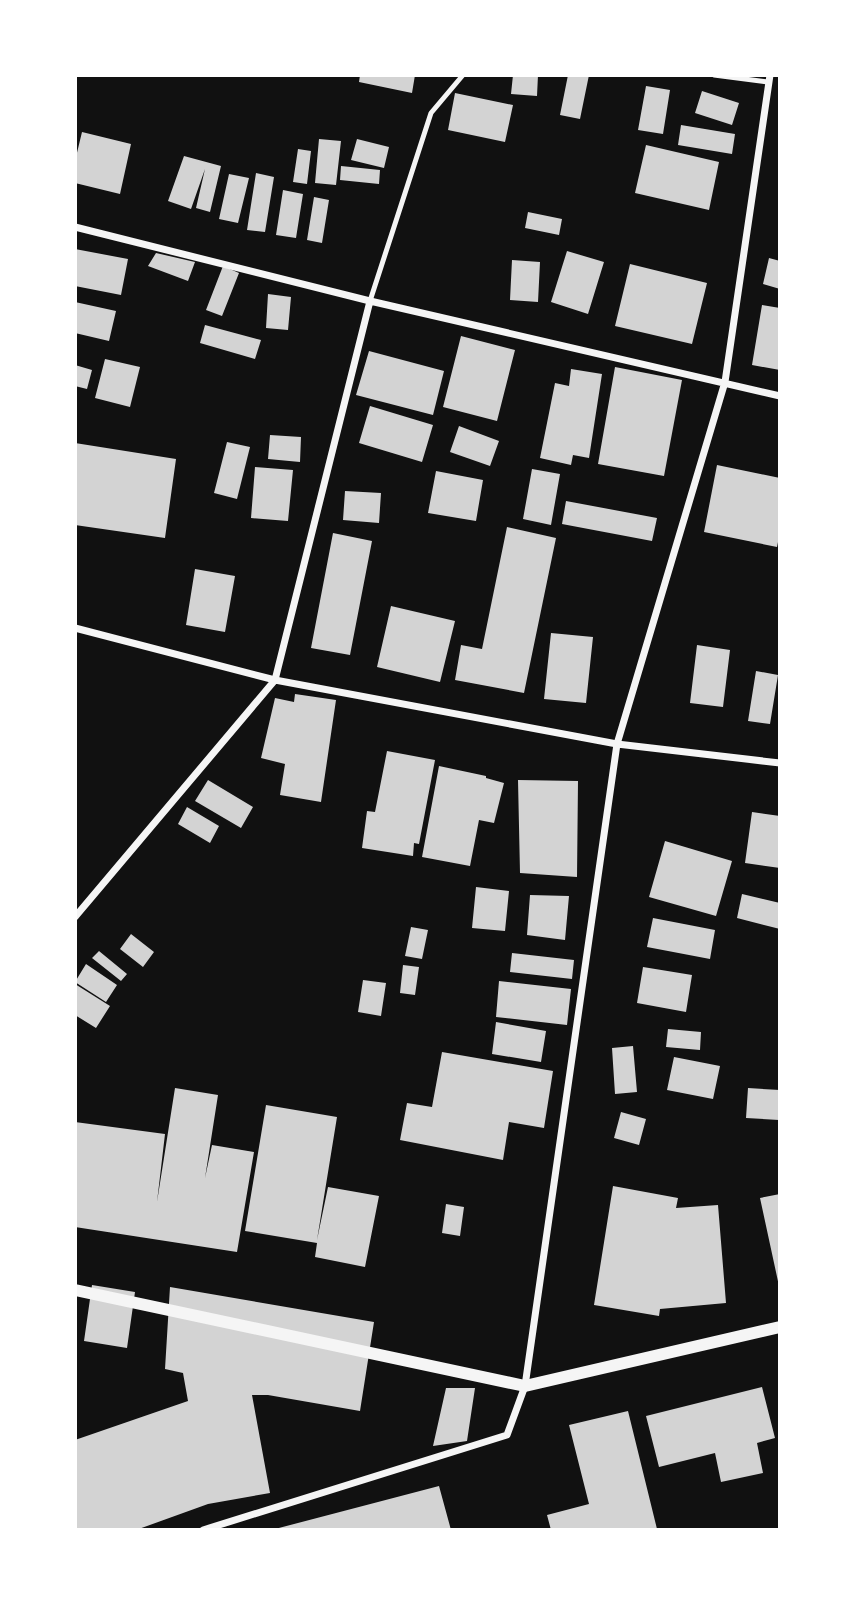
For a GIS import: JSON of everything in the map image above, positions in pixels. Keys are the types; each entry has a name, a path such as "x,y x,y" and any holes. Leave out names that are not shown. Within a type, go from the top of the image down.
{"street":[{"path":"203,1530 506,1435 525,1386 617,744 724,382 769,79"},
{"path":"75,227 370,301 780,396"},
{"path":"75,917 275,680 370,301"},
{"path":"75,628 275,680 617,744 780,762"},
{"path":"75,1290 525,1386 780,1326"}],"lane":[{"path":"370,301 431,113 463,75"},
{"path":"714,75 769,79"}],"building":[{"path":"360,75 415,75 412,93 359,82"},
{"path":"513,75 538,75 537,96 511,94"},
{"path":"568,75 589,75 580,119 560,115"},
{"path":"646,86 670,90 663,134 638,130"},
{"path":"702,91 739,103 732,125 695,113"},
{"path":"455,93 513,105 505,142 448,130"},
{"path":"681,125 735,134 732,154 678,145"},
{"path":"82,132 131,144 120,194 75,183 75,161"},
{"path":"319,139 341,141 336,185 315,183"},
{"path":"357,139 389,147 384,168 351,160"},
{"path":"646,145 719,162 709,210 635,193"},
{"path":"298,149 311,151 307,184 293,182"},
{"path":"184,156 221,166 210,212 196,208 205,169 191,209 168,201"},
{"path":"341,166 380,170 379,184 340,180"},
{"path":"256,173 274,177 265,232 247,230"},
{"path":"229,174 249,178 238,223 219,219"},
{"path":"283,190 303,194 296,238 276,235"},
{"path":"314,197 329,200 322,243 307,240"},
{"path":"528,212 562,219 559,235 525,228"},
{"path":"75,249 128,259 121,295 75,286"},
{"path":"567,251 604,262 588,314 551,302"},
{"path":"156,253 195,262 188,281 148,266"},
{"path":"769,258 780,261 780,289 763,284"},
{"path":"512,260 540,262 538,302 510,300"},
{"path":"630,264 707,283 692,344 615,326"},
{"path":"223,266 239,273 222,316 206,310"},
{"path":"268,294 291,297 288,330 266,328"},
{"path":"75,302 116,311 109,341 75,333"},
{"path":"762,305 780,308 780,370 752,365"},
{"path":"205,325 261,340 255,359 200,343"},
{"path":"461,336 515,350 497,421 443,407"},
{"path":"369,351 444,371 433,415 356,395"},
{"path":"105,359 140,367 130,407 95,398"},
{"path":"75,365 92,370 87,389 75,386"},
{"path":"615,367 682,380 664,476 598,464"},
{"path":"571,369 602,374 589,458 573,455 571,465 540,458 555,383 569,386"},
{"path":"370,406 433,425 422,462 359,443"},
{"path":"459,426 499,441 490,466 450,452"},
{"path":"270,435 301,437 300,462 268,459"},
{"path":"227,442 250,447 237,499 214,493"},
{"path":"75,443 176,459 165,538 75,525"},
{"path":"717,465 780,478 780,532 777,547 704,532"},
{"path":"255,467 293,470 288,521 251,518"},
{"path":"532,469 560,474 551,525 523,519"},
{"path":"436,471 483,480 476,521 428,513"},
{"path":"345,491 381,493 379,523 343,520"},
{"path":"566,501 657,518 652,541 562,524"},
{"path":"507,527 556,538 524,693 455,680 461,645 482,649"},
{"path":"333,533 372,541 350,655 311,648"},
{"path":"195,569 235,576 225,632 186,625"},
{"path":"391,606 455,621 440,682 377,667"},
{"path":"551,633 593,637 586,703 544,699"},
{"path":"697,645 730,650 723,707 690,703"},
{"path":"756,671 778,675 770,724 748,721"},
{"path":"295,694 336,700 321,802 280,795 285,764 261,758 275,698 294,702"},
{"path":"387,751 435,760 419,844 414,843 413,856 362,848 367,811 375,812"},
{"path":"439,766 486,776 504,783 494,823 479,820 470,866 422,857"},
{"path":"208,780 253,807 241,828 195,801"},
{"path":"518,780 578,781 577,877 520,873"},
{"path":"187,807 219,826 210,843 178,824"},
{"path":"752,812 780,816 780,868 745,863"},
{"path":"665,841 732,861 716,916 649,897"},
{"path":"476,887 509,891 505,931 472,928"},
{"path":"742,894 780,903 780,929 737,918"},
{"path":"530,895 569,896 565,940 527,935"},
{"path":"653,918 715,930 710,959 647,947"},
{"path":"411,927 428,930 422,959 405,956"},
{"path":"131,934 154,952 143,967 120,949"},
{"path":"99,951 127,974 121,981 92,958"},
{"path":"512,953 574,960 572,979 510,972"},
{"path":"86,964 117,985 106,1002 75,982"},
{"path":"403,965 419,967 415,995 400,993"},
{"path":"643,967 692,975 686,1012 637,1003"},
{"path":"363,980 386,983 381,1016 358,1012"},
{"path":"499,981 571,989 567,1025 496,1017"},
{"path":"75,984 110,1006 96,1028 75,1015"},
{"path":"496,1022 546,1031 541,1062 492,1054"},
{"path":"668,1029 701,1032 700,1050 666,1047"},
{"path":"633,1046 637,1092 615,1094 612,1048"},
{"path":"442,1052 553,1071 544,1128 509,1122 503,1160 400,1140 407,1103 432,1107"},
{"path":"674,1057 720,1066 713,1099 667,1090"},
{"path":"175,1088 218,1095 205,1178 212,1145 254,1152 237,1252 75,1227 75,1122 165,1134 157,1202"},
{"path":"748,1088 780,1090 779,1120 746,1118"},
{"path":"266,1105 337,1117 317,1240 328,1187 379,1196 365,1267 315,1257 317,1243 245,1231"},
{"path":"621,1112 646,1119 639,1145 614,1138"},
{"path":"613,1186 678,1198 676,1208 718,1205 726,1303 660,1309 659,1316 594,1305"},
{"path":"780,1194 780,1286 779,1286 760,1198"},
{"path":"446,1204 464,1207 460,1236 442,1233"},
{"path":"92,1285 135,1292 127,1348 84,1341"},
{"path":"170,1287 374,1322 360,1411 268,1395 252,1395 270,1493 208,1504 136,1530 75,1530 75,1440 188,1401 183,1373 165,1369"},
{"path":"762,1387 775,1438 757,1443 763,1473 721,1482 715,1453 659,1467 646,1416"},
{"path":"446,1388 475,1388 467,1441 433,1446"},
{"path":"628,1411 657,1529 551,1530 547,1515 589,1504 569,1425"},
{"path":"439,1486 451,1530 275,1530 275,1529"}]}
